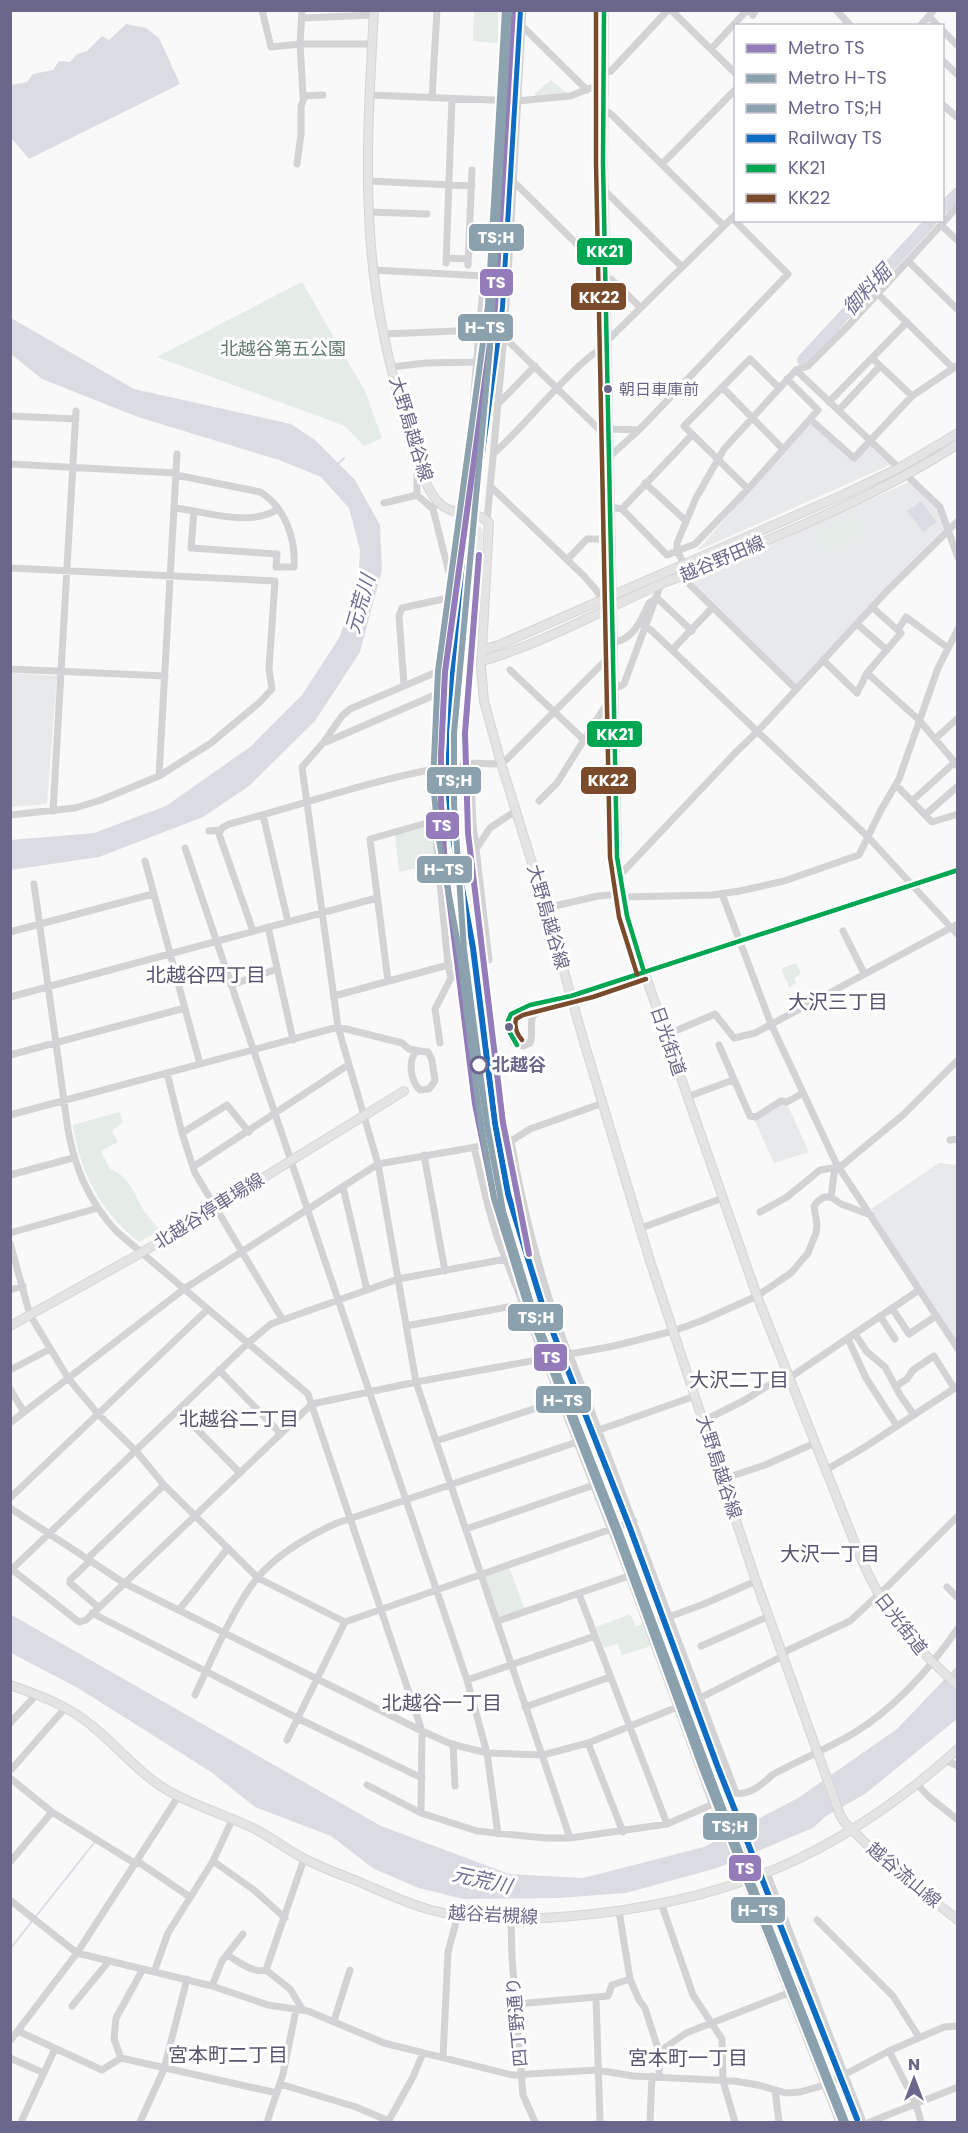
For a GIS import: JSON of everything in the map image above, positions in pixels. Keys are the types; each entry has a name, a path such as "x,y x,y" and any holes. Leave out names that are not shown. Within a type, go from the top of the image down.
{"main road":[{"name":"日光街道","path":"604,10 603,112 612,642 621,896 631,934 757,1296 860,1556 878,1596 902,1631 957,1686"},
{"name":"大野島越谷線","path":"374,13 370,95 369,212 373,270 384,334 401,405 434,505 487,520 490,528 482,661 484,701 501,763 673,1331 756,1581 840,1815 852,1830"},
{"name":"越谷野田線","path":"482,650 499,645 845,494 899,468 957,433"},
{"name":"越谷野田線","path":"482,661 612,608 661,584 823,515 907,475 957,444"},
{"name":"北越谷停車場線","path":"10,1326 141,1253 404,1091"},
{"name":"越谷岩槻線","path":"10,1685 38,1694 66,1707 92,1726 149,1779 178,1797 233,1818 304,1859 405,1901 430,1910 459,1915 511,1918 553,1917 619,1911 703,1894 745,1881 822,1848 852,1830 917,1784 957,1749"},
{"name":"越谷流山線","path":"852,1830 891,1868 957,1920"}],"street":[{"path":"262,10 271,47 300,44 373,44"},
{"path":"432,98 437,10"},
{"path":"487,520 504,336 523,10"},
{"path":"604,72 611,71 670,10 734,73"},
{"path":"735,24 748,10 753,15 756,10"},
{"path":"836,10 849,24"},
{"path":"305,96 303,96 300,44 303,14 374,13"},
{"path":"711,49 734,25"},
{"path":"522,26 586,90"},
{"path":"944,32 957,46"},
{"path":"944,62 957,75"},
{"path":"370,95 517,101 570,96 604,83"},
{"path":"662,164 734,90"},
{"path":"305,96 323,95"},
{"path":"297,164 301,134 301,106 305,96"},
{"path":"452,99 446,261 468,262 472,170"},
{"path":"944,106 957,118"},
{"path":"603,112 608,112 613,116 724,226"},
{"path":"369,181 472,186"},
{"path":"513,182 598,265 606,265"},
{"path":"604,190 681,266"},
{"path":"944,221 957,206"},
{"path":"369,212 427,214"},
{"path":"494,453 600,348 607,344 681,266 734,216"},
{"path":"609,458 639,430 788,274 740,222"},
{"path":"684,564 677,551 677,543 685,520 724,448 795,370 808,366 944,222"},
{"path":"941,225 957,241"},
{"path":"908,261 957,310"},
{"path":"373,270 484,276 469,448 460,514"},
{"path":"606,279 611,279 640,308"},
{"path":"810,418 854,458 912,396 955,366 878,294"},
{"path":"829,402 907,322"},
{"path":"384,334 480,330 500,333 609,439"},
{"path":"872,358 912,396"},
{"path":"748,489 684,426 750,359 779,388"},
{"path":"392,368 426,363 476,362"},
{"path":"496,406 534,366"},
{"path":"839,410 880,366"},
{"path":"795,370 940,507 957,558"},
{"path":"610,507 622,509 667,555 695,544 748,489 818,410 787,380"},
{"path":"722,387 783,449"},
{"path":"10,416 76,415 54,811"},
{"path":"609,429 639,430"},
{"path":"622,509 692,435"},
{"path":"159,776 177,454"},
{"path":"10,464 176,474 260,492 271,500 289,528 295,559 294,567 276,567 277,554 191,548 194,511"},
{"path":"417,495 417,472 421,467"},
{"path":"645,483 685,520"},
{"path":"490,486 584,576 602,600"},
{"path":"384,503 417,495 434,505 451,582 439,671 432,768 434,821 451,978 435,1009 440,1043"},
{"path":"174,508 230,516 262,517 278,509"},
{"path":"619,876 957,520"},
{"path":"567,560 587,539 611,539"},
{"path":"10,568 274,581 269,669 272,689 260,702 212,743 159,776 75,808 10,815"},
{"path":"681,577 796,689"},
{"path":"614,689 624,684 642,625 661,584"},
{"path":"404,685 399,616 402,608 448,598"},
{"path":"656,599 692,631"},
{"path":"823,660 857,693 867,673 902,633 872,607"},
{"path":"672,650 712,608"},
{"path":"898,630 906,617 948,648"},
{"path":"856,624 887,650"},
{"path":"612,642 621,642 642,625"},
{"path":"642,625 672,650 868,838 954,926 957,935"},
{"path":"546,908 586,899 621,896 722,894 784,881 859,855 896,785 938,668 957,628"},
{"path":"209,831 432,768 470,763 501,763 603,663 613,657"},
{"path":"10,669 165,676"},
{"path":"510,670 583,739"},
{"path":"439,671 350,709 302,767 338,1027 378,1164 416,1382 570,1838"},
{"path":"867,673 919,720 956,764 912,801"},
{"path":"323,743 437,694"},
{"path":"539,801 557,783 604,708 614,708"},
{"path":"935,739 957,718"},
{"path":"334,996 448,965 489,960 476,849 470,763"},
{"path":"896,785 932,822 957,814"},
{"path":"925,815 957,786"},
{"path":"476,849 490,828 517,810"},
{"path":"263,815 288,922"},
{"path":"388,981 369,839 434,821"},
{"path":"220,829 219,834 253,931"},
{"path":"185,848 467,1680 487,1753 498,1834"},
{"path":"145,861 200,1064"},
{"path":"571,996 555,998 511,1014 508,1022 510,1035 514,1042 523,1046 530,1043 533,1015 571,996 957,870"},
{"path":"34,884 73,1158 84,1186 116,1231 305,1391 312,1404 422,1731 421,1813"},
{"path":"10,932 153,894"},
{"path":"722,894 771,1024 837,1167 871,1215 957,1349"},
{"path":"10,997 377,898"},
{"path":"666,1035 715,1014 734,1038 744,1037 954,926"},
{"path":"268,927 293,1040"},
{"path":"843,931 864,973"},
{"path":"231,985 278,969"},
{"path":"10,1056 185,1008"},
{"path":"10,1115 338,1027 402,1043 409,1049 428,1052 431,1056 435,1081 432,1088 404,1091"},
{"path":"719,1045 750,1116 756,1117 781,1101 787,1102 803,1093"},
{"path":"409,1049 415,1086 420,1090"},
{"path":"411,1060 414,1053 420,1051"},
{"path":"760,1212 787,1197 820,1170 837,1167 903,1115 957,1060"},
{"path":"193,1167 348,1065"},
{"path":"167,1073 193,1167 282,1319"},
{"path":"404,1091 413,1077"},
{"path":"687,1097 733,1080"},
{"path":"10,1423 184,1289 378,1164 511,1141 530,1129 603,1103"},
{"path":"182,1132 227,1105 249,1132"},
{"path":"511,1141 534,1251 547,1295 736,1793 743,1794 753,1789 772,1775 840,1741 877,1717 933,1664 957,1628"},
{"path":"368,1785 421,1813 477,1831 545,1838 570,1838 623,1832 667,1824 711,1805 629,1576 506,1259 488,1206 474,1147"},
{"path":"424,1155 445,1270"},
{"path":"10,1175 73,1158"},
{"path":"831,1197 837,1167"},
{"path":"343,1187 367,1290"},
{"path":"506,1259 398,1279 271,1324 248,1342 73,1509 50,1535 11,1569 79,1622 86,1620 312,1404 416,1382 615,1346 673,1331 757,1296 791,1274 808,1253 817,1225 814,1206 824,1197 831,1197 841,1204 871,1215"},
{"path":"641,1228 723,1198"},
{"path":"10,1233 98,1208"},
{"path":"10,1243 30,1315 68,1378 98,1414 136,1451 164,1485 258,1578 345,1622"},
{"path":"10,1290 23,1286"},
{"path":"703,1421 788,1376 920,1290"},
{"path":"406,1326 523,1304"},
{"path":"892,1308 909,1334 936,1316"},
{"path":"10,1498 208,1309"},
{"path":"880,1316 895,1339"},
{"path":"855,1334 867,1352 885,1368 914,1415"},
{"path":"848,1339 866,1378 897,1426"},
{"path":"10,1370 50,1349"},
{"path":"826,1470 956,1387 934,1356 913,1370 907,1379 896,1386"},
{"path":"219,1370 281,1434"},
{"path":"10,1389 24,1412"},
{"path":"599,1430 695,1396"},
{"path":"436,1441 561,1400"},
{"path":"178,1410 240,1473"},
{"path":"195,1695 225,1633 258,1578 292,1546 307,1536 577,1442"},
{"path":"723,1479 765,1465 815,1443"},
{"path":"98,1607 70,1583 70,1580 164,1485"},
{"path":"466,1528 594,1485"},
{"path":"10,1508 124,1583 422,1731 453,1744 487,1753 543,1755 588,1743 700,1698 845,1624 878,1596 957,1516"},
{"path":"287,1740 345,1622 611,1530 633,1519"},
{"path":"179,1610 228,1548"},
{"path":"498,1621 629,1576"},
{"path":"647,1625 704,1604 756,1581"},
{"path":"947,1587 957,1598"},
{"path":"579,1594 667,1824"},
{"path":"92,1613 297,1718 422,1778"},
{"path":"701,1646 769,1616"},
{"path":"467,1680 595,1636"},
{"path":"525,1707 610,1677"},
{"path":"10,1723 38,1694"},
{"path":"10,1771 66,1707"},
{"path":"588,1743 623,1832"},
{"path":"453,1744 455,1786"},
{"path":"945,1760 957,1766"},
{"path":"10,1778 52,1812 137,1862 190,1897"},
{"path":"917,1784 957,1820"},
{"path":"10,2041 77,1953 178,1797"},
{"path":"10,1862 52,1812"},
{"path":"154,1972 168,1933 213,1861 233,1818"},
{"path":"266,1970 304,1859"},
{"path":"213,1861 254,1890 285,1918"},
{"path":"767,1873 863,2122"},
{"path":"745,1881 839,2122"},
{"path":"10,1900 77,1953 187,1979 268,2006 299,2010 334,2021 384,2043 513,2075 597,2070 723,2081 786,2093 800,2092 825,2085 919,2037 944,2027 957,2026"},
{"path":"661,1903 693,1995 722,2039 723,2081 735,2122"},
{"path":"758,1917 781,1909"},
{"path":"619,1911 630,1979 645,2008 659,2052 650,2122"},
{"path":"443,2057 448,1952 459,1915"},
{"name":"四丁野通り","path":"511,1918 511,1951 524,2101 535,2122"},
{"path":"818,1920 893,1996 919,2037"},
{"path":"212,1986 222,1961 243,1934"},
{"path":"227,1955 253,1970 260,1972 266,1970"},
{"path":"72,2006 109,1961"},
{"path":"121,2058 114,2039 116,2018 143,1969"},
{"path":"266,1970 290,1989 299,2010 280,2084 267,2122"},
{"path":"334,2021 350,1970"},
{"path":"140,2122 164,2068 187,1979"},
{"path":"516,2004 608,1996 612,1985 630,1979"},
{"path":"659,2052 686,2034 809,1985"},
{"path":"596,1998 600,2122"},
{"path":"18,2031 102,2070 121,2058 277,2093"},
{"path":"21,2122 55,2049"},
{"path":"889,2051 916,2104 921,2122"},
{"path":"280,2084 356,2107 388,2122 413,2077 423,2053"},
{"path":"10,2058 44,2073"},
{"path":"870,2122 957,2086"},
{"path":"775,2090 779,2122"}],"shaded area":[{"path":"810,421 854,461 870,444 892,464 697,551"},
{"path":"911,481 937,508 945,528 796,685 691,581"},
{"path":"463,522 481,527 483,531 480,580 455,578"},
{"path":"11,673 57,676 47,804 11,807"},
{"path":"781,1102 787,1104 809,1152 774,1163 754,1119"},
{"path":"939,1163 957,1165 957,1344 871,1209"}],"green space":[{"path":"474,11 498,11 498,43 473,41"},
{"path":"551,80 568,94 536,96 534,94"},
{"name":"北越谷第五公園","path":"302,282 365,391 382,438 364,446 345,426 157,357"},
{"path":"855,516 865,537 827,553 819,532"},
{"path":"430,826 435,864 399,872 395,835"},
{"path":"796,963 801,974 794,978 796,983 789,987 781,969"},
{"path":"119,1112 123,1122 112,1131 118,1142 101,1151 110,1169 127,1181 144,1211 160,1230 139,1242 114,1218 94,1190 81,1159 73,1125"},
{"path":"509,1567 525,1610 502,1618 498,1616 483,1576"},
{"path":"630,1614 636,1626 643,1624 651,1646 622,1655 617,1644 604,1648 596,1627"}],"water":[{"path":"126,24 146,28 159,38 180,84 29,159 11,138 11,85 27,82 33,74 53,70 59,61 70,62 77,54 87,51 102,36 109,40"},
{"name":"元荒川","path":"11,318 134,389 291,424 315,440 355,480 380,525 382,570 360,652 315,721 249,786 203,817 99,857 11,870 11,840 94,833 166,806 250,747 302,695 339,638 358,588 360,550 349,508 321,477 279,460 138,417 42,379 11,354"},
{"path":"921,501 937,522 923,532 907,511"},
{"name":"元荒川","path":"10,1614 381,1826 509,1874 583,1878 704,1847 798,1798 897,1729 957,1666 957,1719 865,1794 826,1816 813,1828 717,1868 626,1893 558,1898 463,1899 419,1888 374,1869 331,1836 255,1807 211,1772 78,1688 11,1653"}],"waterway":[{"name":"御料堀","path":"944,207 958,193"},
{"name":"御料堀","path":"803,360 930,222"},
{"path":"338,464 344,458"},
{"path":"10,1949 94,1843"}],"railway":[{"path":"559,1356 591,1427"},
{"path":"564,1387 579,1430"}],"metro line":[{"name":"H-TS","path":"505,10 488,306 438,671 433,782 438,835 459,950 481,1125 494,1198 529,1312 616,1534 703,1771 842,2122"},
{"name":"TS;H","path":"509,10 490,347 454,733 454,804 464,950 487,1125 503,1211 533,1310 620,1533 724,1811 846,2122"},
{"name":"TS","path":"513,10 495,307 445,672 441,754 445,866 475,1104 494,1198 517,1271 619,1533 723,1812 845,2122"},
{"name":"TS","path":"479,555 465,733 468,833 503,1123 529,1254"}],"rail line":[{"name":"TS","path":"520,10 502,307 452,673 448,782 452,833 473,948 495,1123 508,1194 543,1307 630,1528 717,1765 857,2119"},
{"name":"TS","path":"456,825 456,724 472,556"}],"transit line":[{"name":"KK22","path":"596,10 596,163 610,857 619,917 637,974"},
{"name":"KK21","path":"604,10 603,163 617,857 627,916 644,972"},
{"name":"KK21","path":"517,1045 510,1033 508,1021 511,1014 530,1005 571,996 958,870"},
{"name":"KK22","path":"522,1040 516,1030 515,1022 523,1015 593,997 646,979"}],"place":[{"name":"朝日車庫前","path":"608,389"},
{"name":"北越谷","path":"479,1065"}],"district":[{"name":"北越谷四丁目","path":"206,975"},
{"name":"大沢三丁目","path":"838,1002"},
{"name":"大沢二丁目","path":"739,1380"},
{"name":"北越谷二丁目","path":"239,1419"},
{"name":"大沢一丁目","path":"830,1554"},
{"name":"北越谷一丁目","path":"442,1703"},
{"name":"宮本町二丁目","path":"228,2055"},
{"name":"宮本町一丁目","path":"688,2058"}]}
